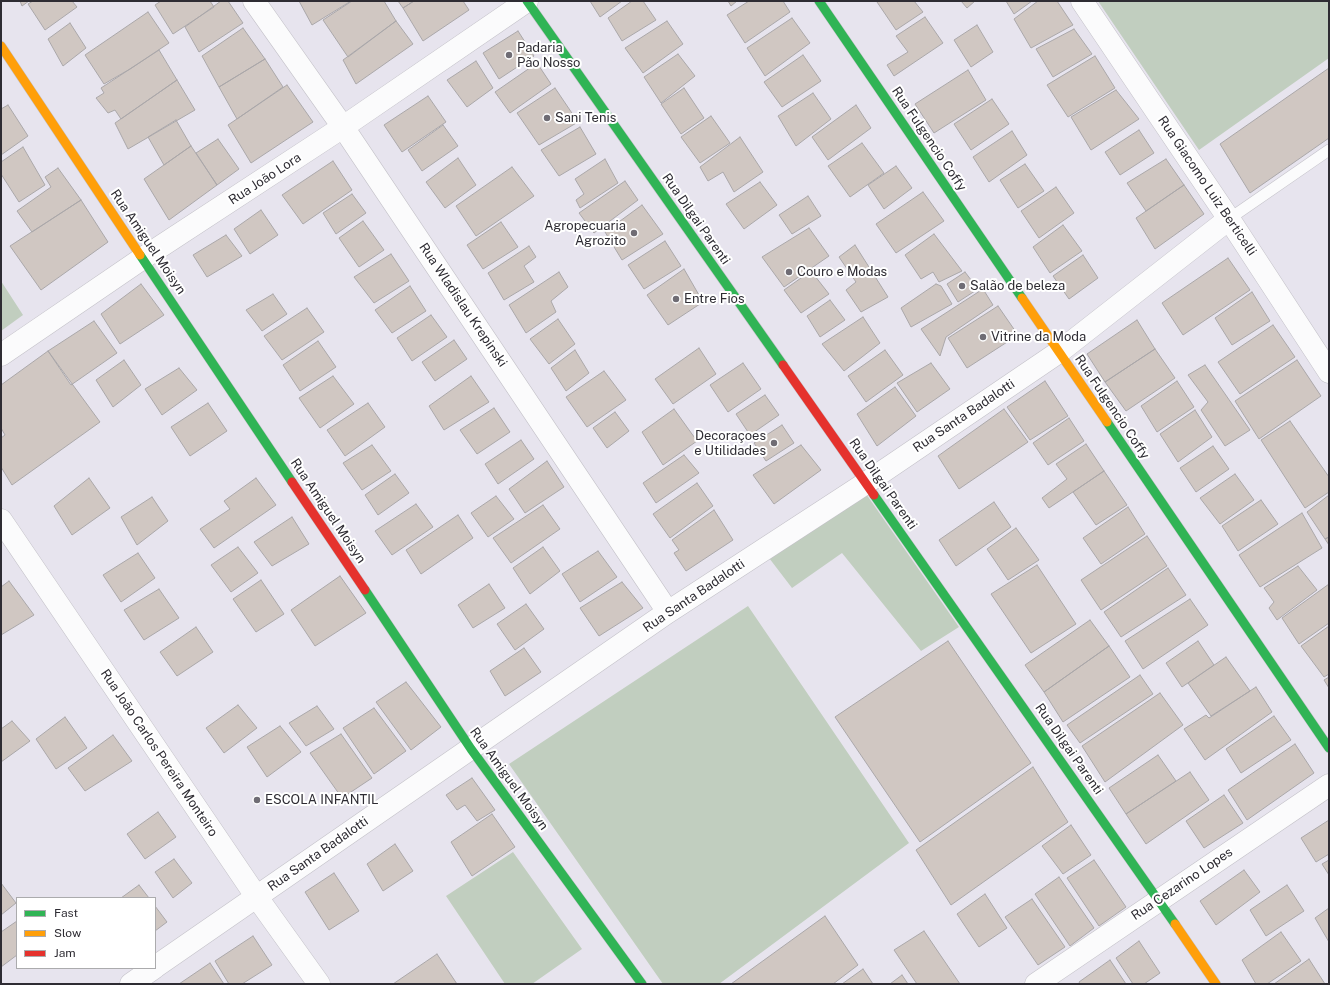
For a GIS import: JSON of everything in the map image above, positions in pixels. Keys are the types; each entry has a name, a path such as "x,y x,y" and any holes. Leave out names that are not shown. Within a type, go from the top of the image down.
{"street":[{"name":"Rua Wladislau Krepinski","path":"254,1 343,127 668,612"},
{"name":"Rua João Lora","path":"1,354 143,258 343,127 527,1"},
{"name":"Rua Dilgai Parenti","path":"527,1 1159,900 1216,984"},
{"name":"Rua Fulgencio Coffy","path":"819,1 1329,748"},
{"name":"Rua Giacomo Luiz Berticelli","path":"1082,1 1229,219 1329,372"},
{"name":"Rua Amiguel Moisyn","path":"1,46 471,749 642,984"},
{"name":"Rua Santa Badalotti","path":"156,967 668,612 866,483 1059,352 1229,219"},
{"name":"Rua João Carlos Pereira Monteiro","path":"1,520 256,896 319,984"},
{"name":"Rua Cezarino Lopes","path":"1036,984 1329,785"},
{"name":"Rua Santa Badalotti","path":"131,984 153,969"}],"lane":[{"path":"1229,219 1329,150"}],"green space":[{"path":"1098,1 1329,1 1329,58 1199,150"},
{"path":"1,281 23,315 1,331"},
{"path":"864,491 959,627 921,651 842,553 792,588 766,554"},
{"path":"748,606 909,843 719,984 663,984 509,764"},
{"path":"513,852 582,949 532,984 505,984 446,896"}],"building":[{"path":"20,1 29,1 22,6"},
{"path":"33,1 72,1 77,7 45,30 28,4"},
{"path":"161,1 210,1 214,7 173,34 155,5"},
{"path":"221,1 228,1 243,23 199,52 185,27"},
{"path":"299,1 351,1 312,25"},
{"path":"352,1 384,1 396,21 348,57 323,20"},
{"path":"398,1 414,1 403,8"},
{"path":"414,1 463,1 469,10 423,41 403,8"},
{"path":"590,1 622,1 600,17"},
{"path":"632,1 643,1 656,20 622,41 608,18"},
{"path":"728,1 737,1 731,6"},
{"path":"749,1 783,1 790,12 745,43 727,15"},
{"path":"914,1 923,12 896,30 877,2"},
{"path":"961,1 975,1 967,8"},
{"path":"1006,1 1032,1 1014,14"},
{"path":"1038,1 1057,1 1073,25 1031,48 1014,19"},
{"path":"148,12 169,43 104,84 85,55"},
{"path":"925,17 943,43 894,76 887,65 908,52 896,36"},
{"path":"792,18 810,43 765,76 747,48"},
{"path":"396,21 413,44 356,84 343,60"},
{"path":"667,21 683,44 643,73 625,48"},
{"path":"70,23 86,48 63,66 48,39"},
{"path":"977,25 993,52 971,67 954,40"},
{"path":"243,28 265,59 219,87 202,56"},
{"path":"1074,29 1092,54 1053,77 1036,49"},
{"name":"Padaria Pão Nosso","path":"518,31 534,56 499,79 483,53"},
{"path":"159,50 177,80 121,119 115,110 108,113 96,98 104,93 101,88"},
{"path":"678,54 695,76 661,103 644,77"},
{"path":"803,55 821,81 782,107 764,82"},
{"path":"1095,56 1115,88 1068,117 1047,85"},
{"path":"265,59 283,87 237,119 219,87"},
{"path":"476,61 493,88 467,107 447,80"},
{"path":"537,63 551,84 510,113 495,92"},
{"path":"1329,68 1329,138 1250,193 1220,144"},
{"path":"968,70 986,100 934,133 915,104"},
{"path":"177,80 195,110 128,149 115,123"},
{"path":"287,85 313,122 251,163 228,125"},
{"name":"Sani Tenis","path":"555,88 578,122 539,145 517,113"},
{"path":"684,88 704,118 681,134 661,104"},
{"path":"1116,90 1139,119 1091,150 1071,117"},
{"path":"813,93 831,119 796,146 778,116"},
{"path":"428,96 446,122 402,152 384,125"},
{"path":"992,99 1009,124 971,150 954,124"},
{"path":"8,105 28,136 1,155 1,109"},
{"path":"856,105 871,128 828,160 812,137"},
{"path":"711,116 730,143 700,163 681,137"},
{"path":"176,120 191,146 164,165 148,137"},
{"path":"443,125 458,146 422,171 408,150"},
{"path":"580,127 596,154 559,176 541,150"},
{"path":"1139,130 1154,153 1120,175 1105,152"},
{"path":"1012,131 1027,155 989,182 973,157"},
{"path":"740,137 763,172 734,192 723,172 708,181 700,167"},
{"path":"218,139 239,169 217,185 196,153"},
{"path":"862,143 884,173 850,197 828,166"},
{"path":"191,146 217,185 169,220 144,179"},
{"path":"23,147 45,185 19,202 1,174 1,162"},
{"path":"458,158 476,185 445,208 426,182"},
{"path":"605,159 618,183 580,208 576,200 584,194 575,179"},
{"path":"1166,159 1184,185 1146,211 1127,183"},
{"path":"333,161 352,190 303,224 282,195"},
{"path":"1025,164 1044,191 1018,208 1000,180"},
{"path":"896,166 912,188 884,209 868,185"},
{"path":"512,167 534,196 476,236 456,206"},
{"path":"58,168 81,200 32,232 17,211 51,187 45,177"},
{"path":"625,181 638,200 594,233 579,213"},
{"path":"760,182 777,205 744,229 726,204"},
{"path":"1184,185 1204,214 1155,249 1136,218"},
{"path":"1056,187 1074,213 1039,238 1021,211"},
{"path":"923,192 944,221 896,253 876,224"},
{"path":"352,194 366,213 336,234 323,213"},
{"path":"808,196 821,216 792,234 779,215"},
{"path":"81,200 108,242 41,290 10,246"},
{"name":"Agropecuaria Agrozito","path":"642,205 663,234 622,260 605,232"},
{"path":"261,210 278,235 250,254 234,229"},
{"path":"363,221 384,250 359,267 339,238"},
{"path":"501,222 518,247 483,269 467,245"},
{"path":"1063,225 1082,251 1050,273 1033,247"},
{"name":"Couro e Modas","path":"809,228 829,256 784,287 762,257"},
{"path":"934,234 962,271 939,282 933,272 921,279 905,255"},
{"path":"226,235 242,256 207,277 193,255"},
{"path":"665,241 681,266 644,289 628,265"},
{"path":"855,245 888,297 861,312 846,290 856,282 839,257"},
{"path":"529,246 536,257 524,266 534,282 504,300 488,273"},
{"path":"391,254 409,281 374,303 354,277"},
{"path":"1083,255 1098,278 1069,299 1053,276"},
{"path":"1228,258 1250,290 1183,335 1162,303"},
{"name":"Entre Fios","path":"684,269 703,302 668,325 647,295"},
{"path":"811,271 829,294 801,313 784,290"},
{"path":"559,272 568,287 551,301 556,312 526,333 509,305"},
{"name":"Salão de beleza","path":"965,272 978,289 958,302 947,284"},
{"path":"141,284 164,315 120,344 101,314"},
{"path":"936,284 941,286 952,304 911,327 901,308"},
{"path":"410,286 426,311 392,333 375,310"},
{"path":"983,289 993,305 946,337 940,356 921,329"},
{"path":"1252,292 1270,321 1232,345 1215,318"},
{"path":"273,294 287,314 262,331 246,310"},
{"path":"830,300 845,320 820,337 807,316"},
{"name":"Vitrine da Moda","path":"998,306 1018,335 967,368 948,338"},
{"path":"307,308 324,332 282,360 264,336"},
{"path":"431,315 447,337 412,361 397,338"},
{"path":"863,317 880,343 844,371 822,344"},
{"path":"558,319 575,344 549,364 530,339"},
{"path":"1137,320 1155,349 1105,382 1087,354"},
{"path":"94,321 117,353 71,385 48,351"},
{"path":"1273,325 1295,357 1240,394 1218,362"},
{"path":"454,340 467,359 435,381 422,362"},
{"path":"318,341 336,367 300,391 283,365"},
{"path":"699,348 716,374 673,404 655,379"},
{"path":"1155,349 1175,378 1126,411 1105,382"},
{"path":"575,350 589,373 566,391 551,368"},
{"path":"885,350 903,375 866,402 848,376"},
{"path":"48,351 100,422 12,485 1,467 1,438 5,435 1,428 1,385"},
{"path":"124,360 141,385 113,407 96,380"},
{"path":"1297,360 1321,396 1259,439 1235,401"},
{"path":"743,363 761,389 728,412 710,385"},
{"path":"931,363 950,389 917,412 897,383"},
{"path":"1205,365 1250,430 1225,446 1201,410 1208,402 1188,375"},
{"path":"179,368 197,390 162,415 145,389"},
{"path":"604,371 626,400 587,427 566,397"},
{"path":"333,376 354,404 320,428 299,398"},
{"path":"471,376 489,402 444,430 429,406"},
{"path":"1045,381 1068,416 1030,440 1007,407"},
{"path":"1177,381 1194,407 1157,432 1141,406"},
{"path":"895,387 916,416 877,446 857,414"},
{"path":"765,395 779,415 750,435 736,414"},
{"path":"208,403 227,431 190,456 171,427"},
{"path":"368,403 385,427 345,456 327,430"},
{"path":"494,408 510,432 477,454 460,430"},
{"path":"674,409 697,441 663,465 642,432"},
{"path":"1004,409 1028,442 959,489 938,456"},
{"path":"1195,410 1212,437 1178,462 1160,434"},
{"path":"615,412 629,431 607,448 593,428"},
{"path":"1069,418 1084,441 1048,465 1033,443"},
{"path":"1290,421 1329,477 1329,492 1305,508 1261,440"},
{"name":"Decoraçoes e Utilidades","path":"782,425 794,443 766,461 754,443"},
{"path":"521,440 534,459 498,484 485,464"},
{"path":"1086,444 1104,471 1049,508 1042,498 1067,479 1056,464"},
{"path":"372,445 391,471 362,490 343,463"},
{"path":"801,445 821,470 774,504 753,475"},
{"path":"1213,446 1229,469 1196,492 1180,468"},
{"path":"684,455 699,473 656,503 643,483"},
{"path":"547,461 564,487 525,513 509,489"},
{"path":"1104,471 1127,505 1096,525 1073,492"},
{"path":"395,474 409,493 378,515 365,495"},
{"path":"1235,474 1254,500 1220,524 1200,498"},
{"path":"89,478 110,508 72,535 54,506"},
{"path":"256,478 276,505 214,548 200,529 230,509 224,501"},
{"path":"697,483 713,506 670,538 653,514"},
{"path":"1329,495 1329,537 1325,539 1307,512"},
{"path":"496,496 514,519 488,537 471,513"},
{"path":"152,497 168,521 137,545 121,517"},
{"path":"1261,500 1278,524 1238,551 1222,526"},
{"path":"994,502 1011,527 956,566 939,540"},
{"path":"416,504 433,527 392,555 375,531"},
{"path":"543,505 560,529 511,563 493,538"},
{"path":"1128,507 1145,534 1101,564 1083,538"},
{"path":"714,510 733,540 686,571 674,553 679,550 672,540"},
{"path":"1302,513 1322,548 1260,587 1239,555"},
{"path":"458,515 473,538 421,574 406,550"},
{"path":"292,517 309,544 272,566 254,542"},
{"path":"1016,528 1039,560 1008,580 987,549"},
{"path":"1147,536 1167,566 1101,610 1081,580"},
{"path":"1329,537 1329,545 1325,539"},
{"path":"238,547 258,573 231,592 211,565"},
{"path":"543,547 560,571 530,594 513,568"},
{"path":"598,551 617,577 580,602 562,574"},
{"path":"138,553 155,578 121,602 103,575"},
{"path":"1037,565 1076,624 1031,653 991,594"},
{"path":"1298,566 1317,590 1277,620 1269,608 1274,602 1264,588"},
{"path":"1168,568 1186,595 1121,637 1104,612"},
{"path":"340,576 366,613 315,646 291,610"},
{"path":"261,580 284,614 256,632 233,599"},
{"path":"9,581 34,615 1,635 1,587"},
{"path":"622,582 643,608 599,636 580,608"},
{"path":"489,584 505,608 473,628 458,605"},
{"path":"1329,584 1329,623 1299,644 1282,618"},
{"path":"159,589 179,618 144,640 124,610"},
{"path":"1190,599 1208,625 1143,669 1125,641"},
{"path":"526,604 544,629 515,650 497,624"},
{"path":"1090,620 1109,646 1044,692 1025,665"},
{"path":"1329,626 1329,674 1324,677 1301,646"},
{"path":"196,627 213,652 177,676 160,652"},
{"path":"948,641 1031,763 920,842 835,717"},
{"path":"1198,641 1214,665 1182,687 1166,663"},
{"path":"1109,646 1130,677 1063,722 1044,692"},
{"path":"524,648 541,672 505,696 490,671"},
{"path":"1226,657 1250,691 1211,716 1188,683"},
{"path":"1140,675 1153,694 1080,743 1067,725"},
{"path":"1329,677 1329,688 1324,680"},
{"path":"406,682 441,727 411,750 376,702"},
{"path":"1256,687 1272,712 1205,760 1184,729 1206,715 1209,718"},
{"path":"1160,693 1183,725 1105,782 1082,746"},
{"path":"238,705 257,728 224,753 206,728"},
{"path":"317,706 334,729 306,746 289,723"},
{"path":"374,708 406,751 374,774 343,728"},
{"path":"1274,716 1291,740 1241,773 1226,749"},
{"path":"65,717 87,748 56,769 36,739"},
{"path":"12,721 30,741 1,762 1,729"},
{"path":"280,726 301,752 267,777 247,747"},
{"path":"341,734 372,778 342,798 310,753"},
{"path":"113,735 132,761 85,791 68,768"},
{"path":"1295,744 1314,773 1247,820 1228,790"},
{"path":"1158,755 1176,781 1126,814 1109,788"},
{"path":"1033,767 1068,822 951,905 916,850"},
{"path":"1190,772 1209,800 1146,844 1126,814"},
{"path":"472,778 495,810 477,821 465,805 457,810 446,795"},
{"path":"1224,795 1243,823 1204,848 1186,821"},
{"path":"158,812 176,837 145,859 127,834"},
{"path":"492,814 515,847 472,876 451,842"},
{"path":"1329,820 1329,854 1316,862 1301,838"},
{"path":"1071,825 1091,855 1063,874 1042,846"},
{"path":"395,844 413,871 383,891 367,864"},
{"path":"174,859 192,883 173,898 155,872"},
{"path":"1094,860 1126,907 1099,926 1067,878"},
{"path":"1329,860 1329,875 1322,864"},
{"path":"1244,870 1260,892 1216,925 1200,901"},
{"path":"334,873 359,911 329,930 305,892"},
{"path":"1059,877 1094,928 1070,946 1035,894"},
{"path":"1,883 16,903 1,915"},
{"path":"139,885 148,897 122,897"},
{"path":"1287,885 1304,911 1266,936 1250,910"},
{"path":"985,894 1007,928 979,947 957,914"},
{"path":"1032,899 1065,947 1038,965 1005,917"},
{"path":"156,907 167,922 156,930"},
{"path":"1329,908 1329,942 1315,918"},
{"path":"825,916 858,965 833,984 731,984"},
{"path":"16,922 16,956 1,967 1,932"},
{"path":"924,931 960,984 917,984 894,950"},
{"path":"1281,932 1301,961 1267,984 1256,984 1242,960"},
{"path":"253,936 272,965 242,984 229,984 215,961"},
{"path":"1139,941 1160,973 1144,984 1133,984 1116,958"},
{"path":"437,954 457,984 393,984"},
{"path":"1309,959 1325,984 1274,984"},
{"path":"1110,960 1126,984 1080,984 1079,982"},
{"path":"210,963 224,984 179,984"},
{"path":"863,969 873,984 842,984"},
{"path":"902,975 908,984 890,984"}],"traffic: fast":[{"path":"527,1 783,365"},
{"path":"819,1 1022,298"},
{"path":"140,255 292,482"},
{"path":"1107,422 1329,748"},
{"path":"874,495 1175,924"},
{"path":"365,590 471,749 642,984"}],"traffic: slow":[{"path":"1,46 140,255"},
{"path":"1022,298 1107,422"},
{"path":"1175,924 1216,984"}],"traffic: jam":[{"path":"783,365 874,495"},
{"path":"292,482 365,590"}],"place":[{"name":"Padaria Pão Nosso","path":"509,55"},
{"name":"Sani Tenis","path":"547,118"},
{"name":"Agropecuaria Agrozito","path":"634,233"},
{"name":"Couro e Modas","path":"789,272"},
{"name":"Salão de beleza","path":"962,286"},
{"name":"Entre Fios","path":"676,299"},
{"name":"Vitrine da Moda","path":"983,337"},
{"name":"Decoraçoes e Utilidades","path":"774,443"},
{"name":"ESCOLA INFANTIL","path":"257,800"}]}
